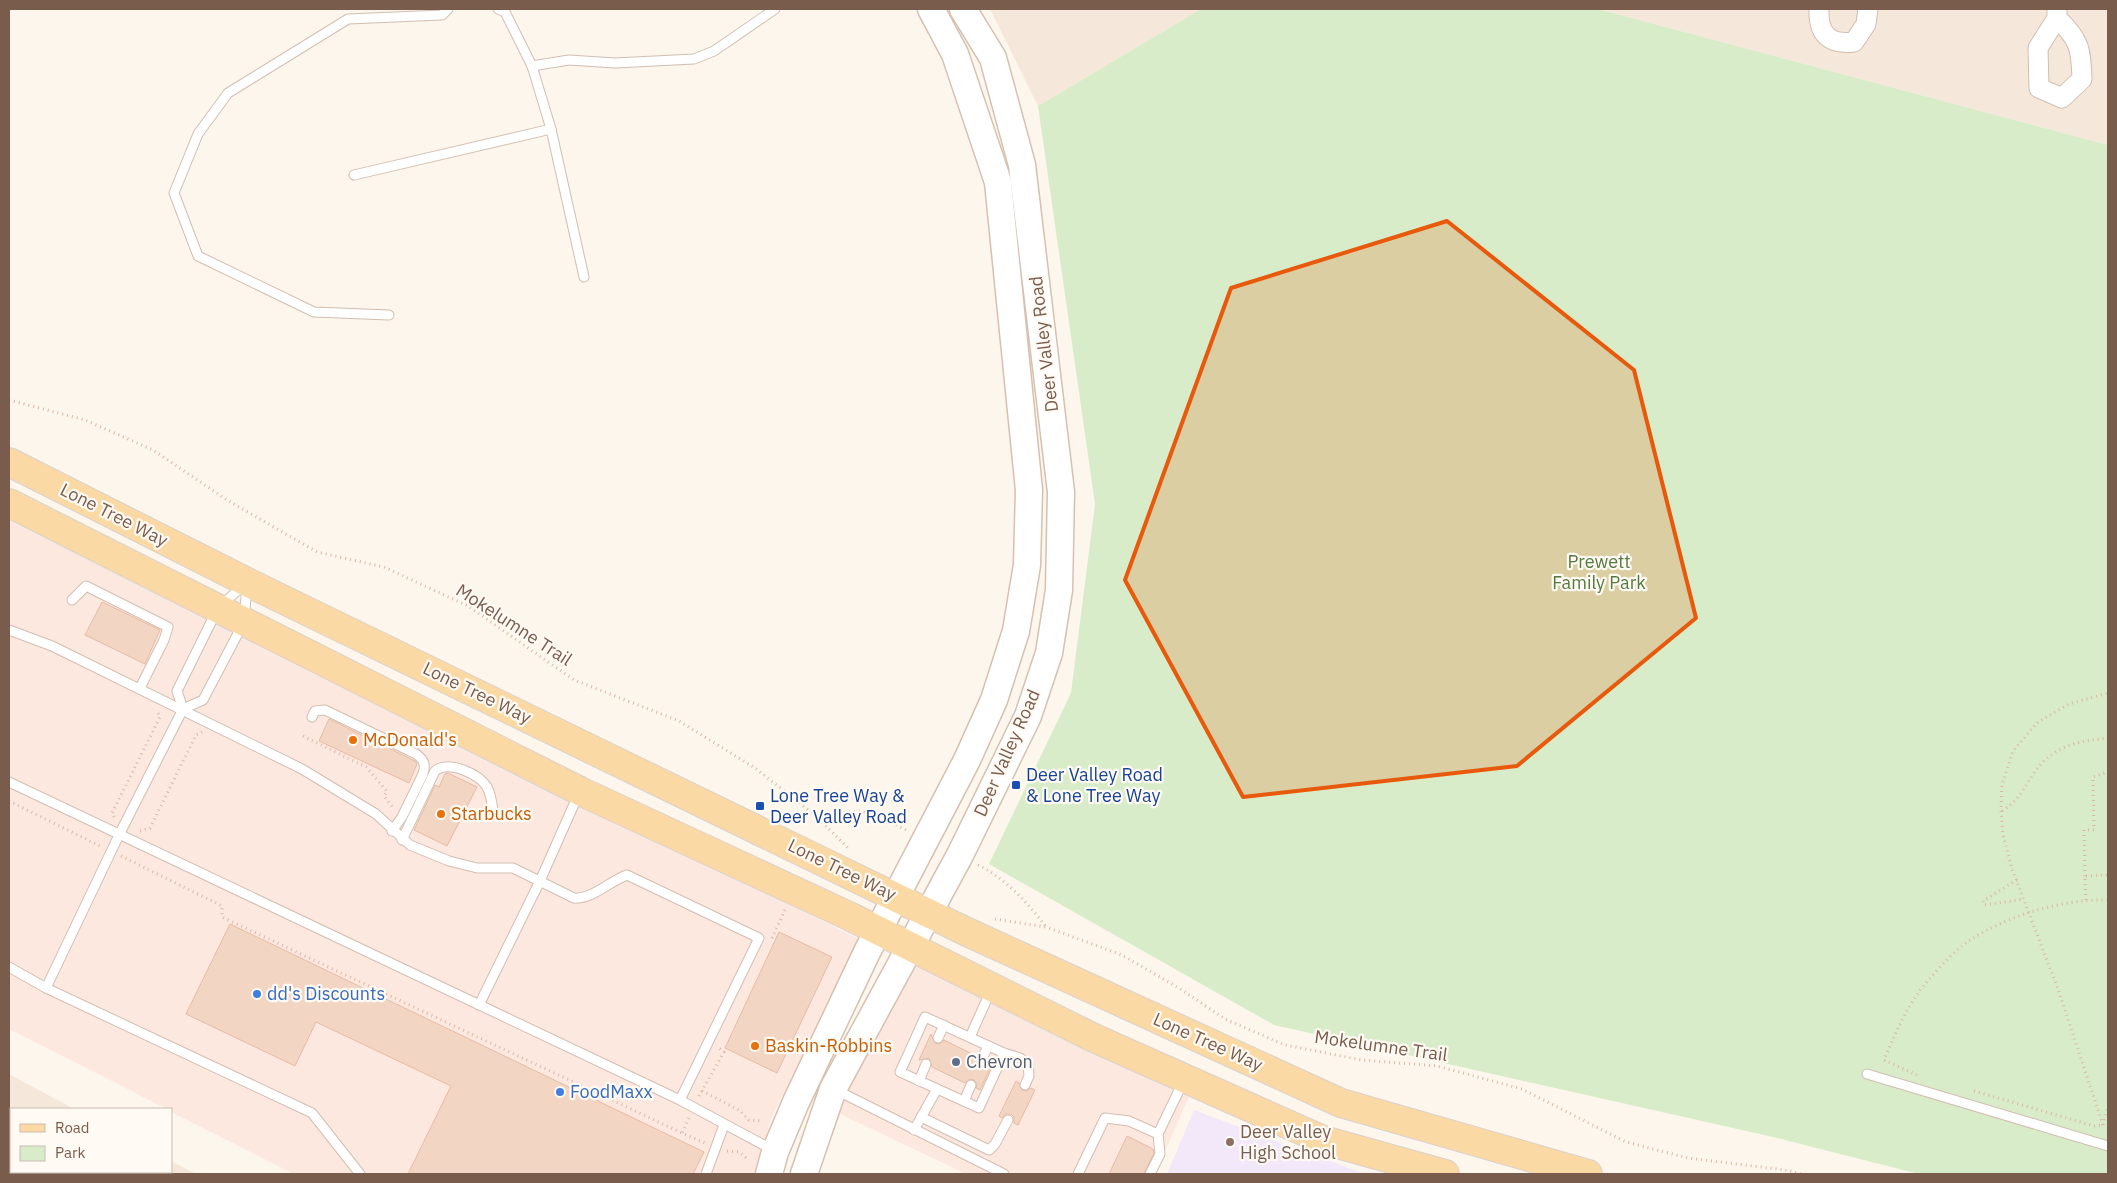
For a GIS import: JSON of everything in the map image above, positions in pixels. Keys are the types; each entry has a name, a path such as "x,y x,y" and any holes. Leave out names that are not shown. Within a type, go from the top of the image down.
{"main road":[{"name":"Deer Valley Road","path":"769,1165 796,1102 878,930 967,760 994,700 1016,631 1027,564 1029,490 998,182 955,54 931,9"},
{"name":"Deer Valley Road","path":"804,1174 833,1089 960,855 1028,716 1049,653 1061,563 1062,492 1022,165 993,58 963,9"},
{"name":"Lone Tree Way","path":"9,462 247,582 928,913 1341,1103 1588,1174"},
{"name":"Lone Tree Way","path":"9,503 580,791 878,930 992,988 1184,1080 1323,1140 1445,1174"}],"street":[{"path":"1819,9 1818,22 1826,37 1841,44 1854,42 1866,24 1868,9"}],"lane":[{"path":"389,315 314,312 198,256 174,194 198,134 228,93 348,19 442,15 448,9"},
{"path":"498,9 506,12 532,66 551,129 584,277"},
{"path":"532,66 568,60 616,63 694,59 714,52 775,9"},
{"path":"354,175 551,129"},
{"path":"183,709 177,691 218,608 247,582"},
{"path":"46,988 119,835 183,709 203,700 244,622 247,582"},
{"path":"72,600 86,586 168,627 164,640 140,688"},
{"path":"9,630 52,646 161,698 338,790 376,814 402,840 449,862 477,868 513,868 574,898 582,899 616,879 627,875 759,938 680,1100"},
{"path":"312,717 315,711 324,710 416,754 423,760 425,766 423,774 401,819 392,831"},
{"path":"402,840 435,770 439,767 455,767 481,780 490,791 493,811"},
{"path":"9,782 680,1100 724,1125 769,1165"},
{"path":"479,1004 540,881 580,791"},
{"path":"9,967 46,988 312,1113 360,1174"},
{"path":"970,1037 992,988"},
{"path":"1004,1053 979,1108 900,1072 925,1017 1004,1053 1020,1058 1028,1064 1029,1076 1024,1085"},
{"path":"938,1038 944,1025"},
{"path":"982,1059 988,1046"},
{"path":"919,1081 926,1064"},
{"path":"1867,1074 2108,1146"},
{"path":"1150,1174 1160,1154 1158,1134 1184,1080"},
{"path":"964,1101 971,1085"},
{"path":"833,1089 1004,1174"},
{"path":"914,1130 937,1089"},
{"path":"921,1118 989,1150 995,1144 1008,1120"},
{"path":"1078,1174 1105,1118 1129,1121 1158,1134"},
{"path":"706,1174 724,1125"}],"path":[{"name":"Mokelumne Trail","path":"9,400 85,420 152,450 227,500 317,552 384,567 468,606 574,680 679,721 755,768 814,815 854,854"},
{"path":"2103,1125 2058,989 2016,880 2003,834 2001,811 2002,785 2013,751 2038,722 2069,704 2108,693"},
{"path":"100,846 114,816 112,813 160,717 157,707 161,698"},
{"path":"126,858 141,829 150,828 196,735 202,732 206,721"},
{"path":"303,736 366,767 387,791 384,796 401,819"},
{"path":"2001,811 2020,797 2032,775 2045,759 2061,748 2080,741 2108,738"},
{"path":"2086,900 2084,830 2094,830 2093,777 2108,772"},
{"path":"814,815 860,812 880,817 926,841"},
{"path":"960,855 995,873 1034,911 1046,927"},
{"path":"2085,876 2108,874"},
{"path":"2016,880 1983,901 1984,905 2024,899"},
{"path":"1920,1076 1884,1060 1902,1018 1920,990 1966,942 2028,912 2086,900 2108,900"},
{"path":"222,906 222,917 682,1133 716,1147 739,1152 769,1165"},
{"path":"769,944 787,907"},
{"name":"Mokelumne Trail","path":"993,919 1046,927 1122,955 1182,990 1225,1019 1285,1045 1362,1060 1437,1066 1522,1089 1626,1142 1688,1158 1785,1170 1801,1174"},
{"path":"682,1133 702,1091 724,1052 718,1049 723,1040"},
{"path":"1970,1090 2094,1126 2103,1125"},
{"path":"702,1091 739,1110 749,1120 761,1121"},
{"path":"2103,1125 2108,1107"}],"highlighted area":[{"path":"1447,221 1634,370 1696,618 1517,766 1243,797 1125,580 1231,288"}],"shaded area":[{"path":"990,9 1201,9 1038,106"},
{"path":"1598,9 2108,9 2108,145"},
{"path":"9,521 266,644 859,939 770,1121 758,1174 294,1174 172,1113 172,1108 165,1108 9,1029"},
{"path":"913,963 1191,1092 1155,1174 966,1174 834,1111"},
{"path":"9,1074 72,1108 10,1108 10,1173 172,1173 172,1162 196,1174 9,1174"},
{"name":"Deer Valley High School","path":"1194,1110 1365,1174 1167,1174"}],"green space":[{"name":"Prewett Family Park","path":"1201,9 1598,9 2108,145 2108,1174 1919,1174 1773,1137 1274,1025 989,864 1071,693 1095,504 1038,106"}],"building":[{"path":"102,602 160,630 145,664 85,635"},
{"path":"329,719 415,761 417,764 409,783 319,741"},
{"name":"Starbucks","path":"448,773 477,787 447,846 414,830 435,785 439,787 445,774"},
{"path":"230,924 704,1152 693,1174 408,1174 451,1086 316,1022 295,1066 186,1014"},
{"path":"779,932 832,957 777,1073 725,1048"},
{"name":"Chevron","path":"931,1034 935,1043 939,1044 944,1040 976,1056 979,1064 983,1065 988,1061 992,1064 980,1090 976,1088 977,1084 974,1080 970,1079 965,1083 932,1067 929,1058 919,1060"},
{"path":"1016,1081 1022,1090 1026,1091 1031,1088 1035,1090 1018,1125 1014,1123 1014,1117 1011,1114 1005,1114 1002,1118 999,1116"},
{"path":"1127,1136 1153,1149 1154,1153 1144,1174 1109,1174"}],"place":[{"name":"McDonald's","path":"353,740"},
{"name":"Deer Valley Road & Lone Tree Way","path":"1016,785"},
{"name":"Lone Tree Way & Deer Valley Road","path":"760,806"},
{"name":"Starbucks","path":"441,814"},
{"name":"dd's Discounts","path":"257,994"},
{"name":"Baskin-Robbins","path":"755,1046"},
{"name":"Chevron","path":"956,1062"},
{"name":"FoodMaxx","path":"560,1092"},
{"name":"Deer Valley High School","path":"1230,1142"}]}
